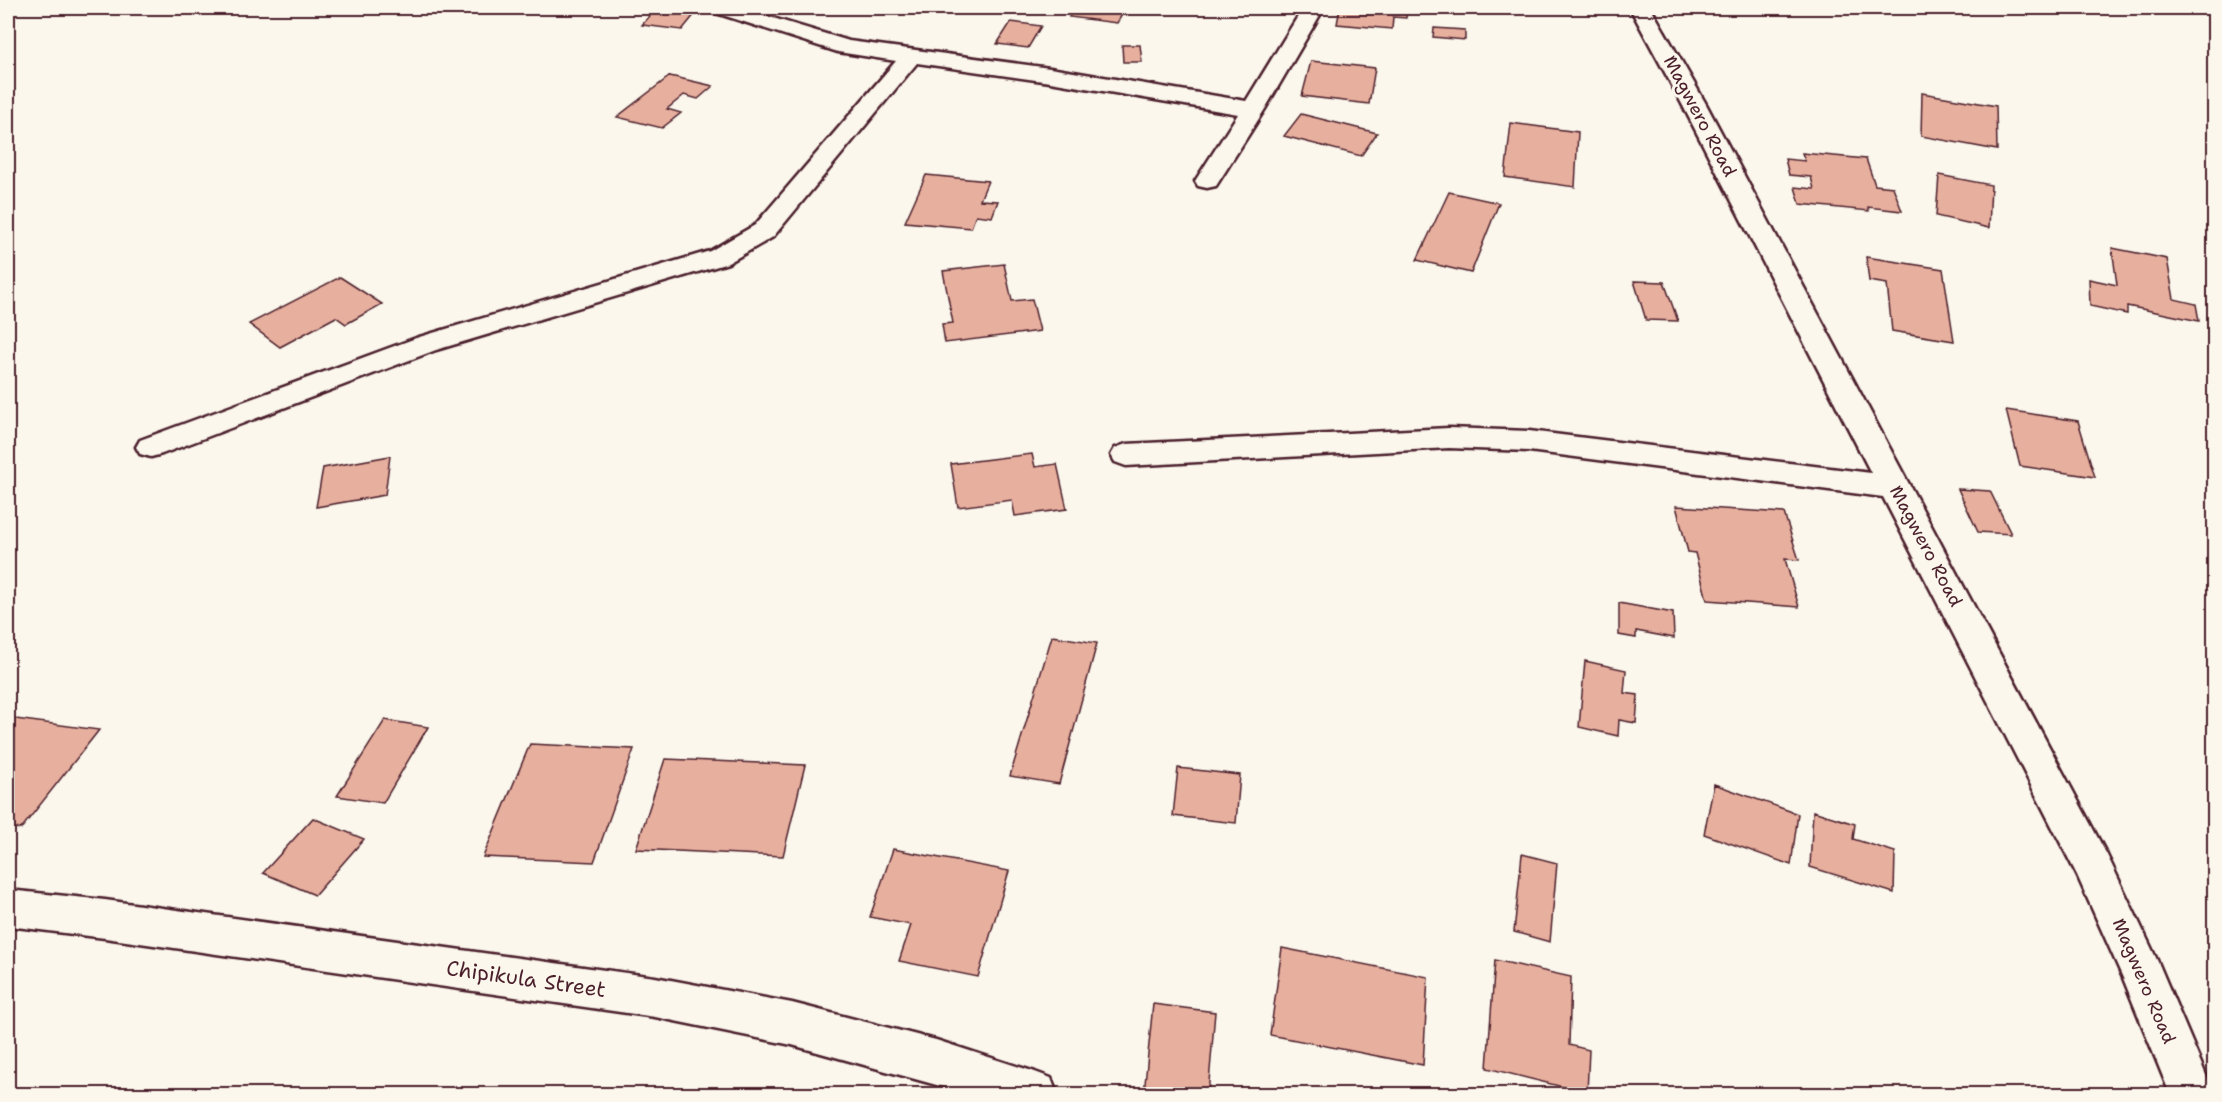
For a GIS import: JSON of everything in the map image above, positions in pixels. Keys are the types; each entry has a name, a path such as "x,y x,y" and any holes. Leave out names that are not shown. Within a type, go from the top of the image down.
{"street":[{"path":"720,8 846,47 1050,75 1253,109"},
{"path":"1207,181 1313,8"},
{"name":"Magwero Road","path":"1641,8 1694,104 2093,867 2143,976 2192,1095"},
{"path":"151,447 426,344 719,257 764,231 911,57"},
{"path":"1126,455 1449,438 1529,441 1895,487"},
{"name":"Chipikula Street","path":"8,908 105,919 655,997 792,1023 936,1062 1035,1095"}],"building":[{"path":"1074,8 1126,8 1117,23 1069,17"},
{"path":"1340,8 1407,9 1406,18 1393,17 1392,29 1337,24"},
{"path":"655,10 695,14 682,30 642,25"},
{"path":"1011,22 1041,26 1028,48 997,44"},
{"path":"1434,28 1465,30 1465,40 1433,37"},
{"path":"1122,45 1140,45 1142,62 1123,62"},
{"path":"1311,61 1375,68 1369,104 1302,96"},
{"path":"670,76 713,86 698,99 684,95 667,109 681,113 662,128 617,117"},
{"path":"1922,93 1996,106 1997,150 1921,136"},
{"path":"1301,114 1377,133 1361,156 1284,136"},
{"path":"1511,123 1578,132 1575,187 1505,177"},
{"path":"1802,153 1866,159 1875,185 1893,187 1902,211 1868,207 1869,211 1800,204 1795,187 1814,189 1811,177 1789,175 1785,159 1805,161"},
{"path":"926,175 988,181 980,200 998,201 992,217 976,215 971,228 905,222"},
{"path":"1939,175 1991,185 1989,228 1936,216"},
{"path":"1449,192 1499,203 1471,273 1417,260"},
{"path":"2112,248 2167,259 2174,299 2196,304 2199,321 2127,306 2127,314 2090,306 2089,279 2117,285"},
{"path":"1866,257 1943,269 1954,341 1892,331 1887,284 1869,281"},
{"path":"1004,264 1012,301 1032,299 1040,331 945,343 942,324 953,323 943,271"},
{"path":"340,277 382,304 346,324 336,317 280,347 249,324"},
{"path":"1634,281 1664,282 1678,321 1646,320"},
{"path":"2006,410 2078,421 2095,477 2020,466"},
{"path":"1032,454 1035,467 1057,464 1067,509 1015,516 1012,500 958,507 951,464"},
{"path":"390,456 385,495 316,507 323,468"},
{"path":"1958,489 1990,491 2011,534 1978,532"},
{"path":"1676,506 1784,513 1799,560 1785,559 1799,607 1707,600 1695,553 1688,552"},
{"path":"1619,603 1673,613 1674,638 1636,631 1636,638 1619,635"},
{"path":"1052,636 1097,643 1059,784 1010,776"},
{"path":"1585,661 1626,670 1624,693 1638,695 1636,723 1619,720 1618,736 1579,727"},
{"path":"8,718 99,730 21,829 8,827"},
{"path":"385,720 428,727 383,803 337,796"},
{"path":"530,744 634,749 594,862 483,857"},
{"path":"665,759 805,765 783,856 636,849"},
{"path":"1178,768 1240,775 1236,823 1173,816"},
{"path":"1714,784 1798,814 1791,865 1704,834"},
{"path":"1813,811 1855,824 1853,839 1895,852 1894,893 1810,867"},
{"path":"313,818 364,839 315,895 263,873"},
{"path":"893,849 1009,871 978,977 899,961 911,925 870,917"},
{"path":"1522,854 1557,863 1550,942 1514,932"},
{"path":"1282,948 1428,977 1423,1065 1270,1035"},
{"path":"1495,960 1571,977 1569,1045 1589,1050 1587,1093 1487,1068"},
{"path":"1153,1004 1215,1012 1208,1094 1144,1094"}]}
